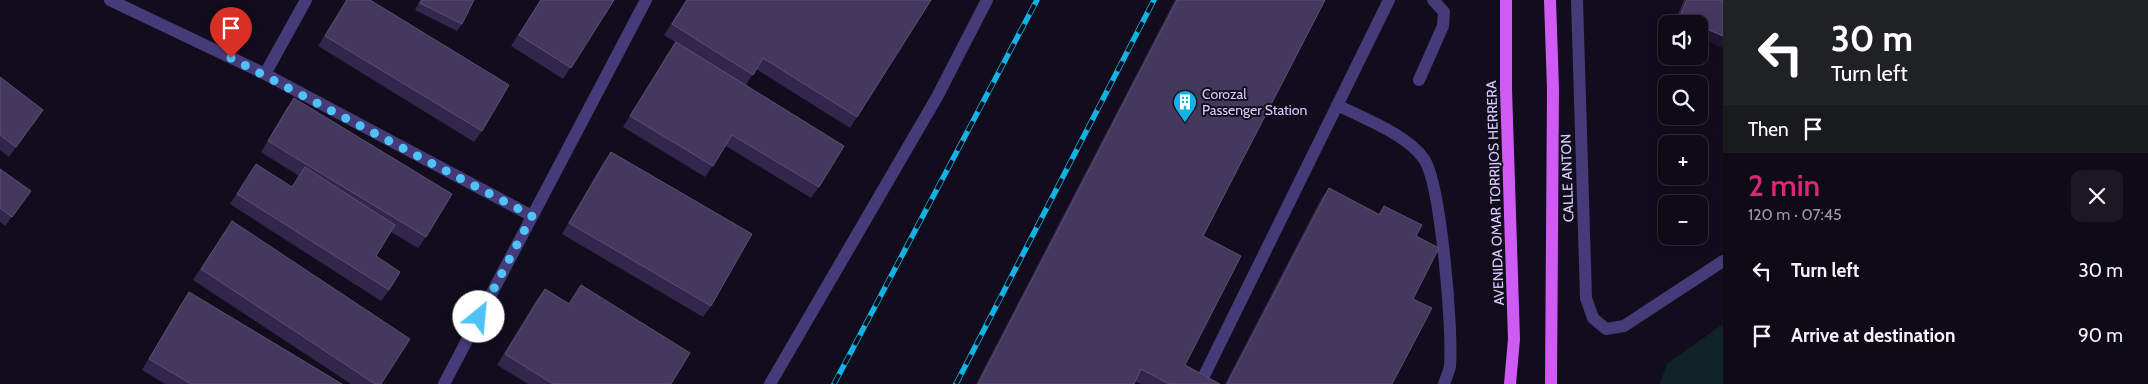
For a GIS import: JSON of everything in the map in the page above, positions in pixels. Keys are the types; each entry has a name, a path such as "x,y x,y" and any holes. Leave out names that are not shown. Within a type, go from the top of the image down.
{"main road":[{"name":"AVENIDA OMAR TORRIJOS HERRERA","path":"1506,0 1506,89 1514,339 1510,384"},
{"path":"1550,0 1553,89 1552,384"}],"street":[{"path":"110,0 265,74 532,216"},
{"path":"265,74 306,0"},
{"path":"444,384 646,0"},
{"path":"770,384 937,97 987,0"},
{"path":"1200,384 1389,0"},
{"path":"1419,80 1443,26 1444,12 1434,0"},
{"name":"CALLE ANTON","path":"1577,0 1586,298 1594,318 1606,329 1624,326 1723,261"},
{"path":"1337,105 1405,140 1424,159 1434,182 1450,321 1450,368 1444,384"}],"green space":[{"path":"1723,324 1723,384 1660,384 1667,364"}],"building":[{"path":"347,0 370,0 509,85 482,131 325,36"},
{"path":"422,0 474,0 462,24 420,3"},
{"path":"541,0 614,0 571,68 519,35"},
{"path":"687,0 931,0 857,117 763,58 753,75 672,24"},
{"name":"Corozal Passenger Station","path":"1177,0 1325,0 1203,236 1241,256 1185,365 1220,384 1169,384 1141,369 1134,384 978,384"},
{"path":"1687,0 1723,0 1723,36 1708,30 1708,15 1681,15"},
{"path":"676,42 844,146 819,187 732,135 713,166 630,116"},
{"path":"0,77 43,110 16,147 0,135"},
{"path":"294,98 452,194 426,237 268,141"},
{"path":"611,152 752,234 711,306 569,223"},
{"path":"256,164 292,187 305,167 395,225 376,256 400,272 389,290 237,194"},
{"path":"0,169 31,191 12,217 0,208"},
{"path":"1329,188 1380,215 1384,206 1422,225 1416,236 1439,248 1413,299 1432,308 1392,384 1227,384"},
{"path":"232,221 410,339 381,384 375,384 201,269"},
{"path":"581,285 690,353 671,384 553,384 505,354 545,289 569,304"},
{"path":"189,292 342,384 191,384 149,359"}],"railway":[{"path":"834,384 1037,0"},
{"path":"956,384 1154,0"}],"place":[{"name":"Corozal Passenger Station","path":"1185,123"}],"route":[{"path":"231,58 265,74 532,216 479,317"}]}
